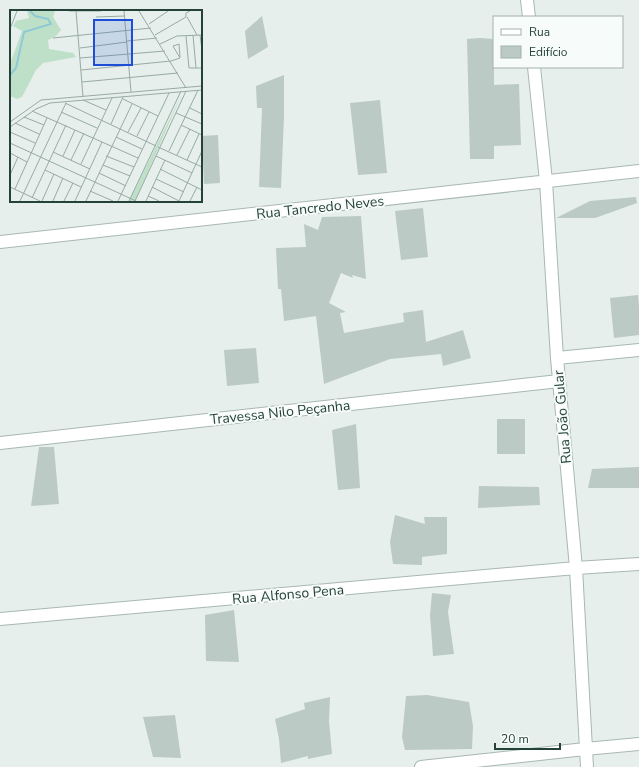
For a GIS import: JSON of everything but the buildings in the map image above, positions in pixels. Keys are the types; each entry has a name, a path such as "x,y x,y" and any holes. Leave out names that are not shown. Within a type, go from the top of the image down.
{"street":[{"path":"527,0 529,16"},
{"name":"Rua João Gular","path":"534,68 546,182 557,358 576,568 587,767"},
{"name":"Rua Tancredo Neves","path":"0,242 639,171"},
{"path":"557,358 639,350"},
{"name":"Travessa Nilo Peçanha","path":"0,443 559,381"},
{"name":"Rua Alfonso Pena","path":"0,619 576,568 639,564"},
{"path":"421,767 585,748 639,744"}]}
